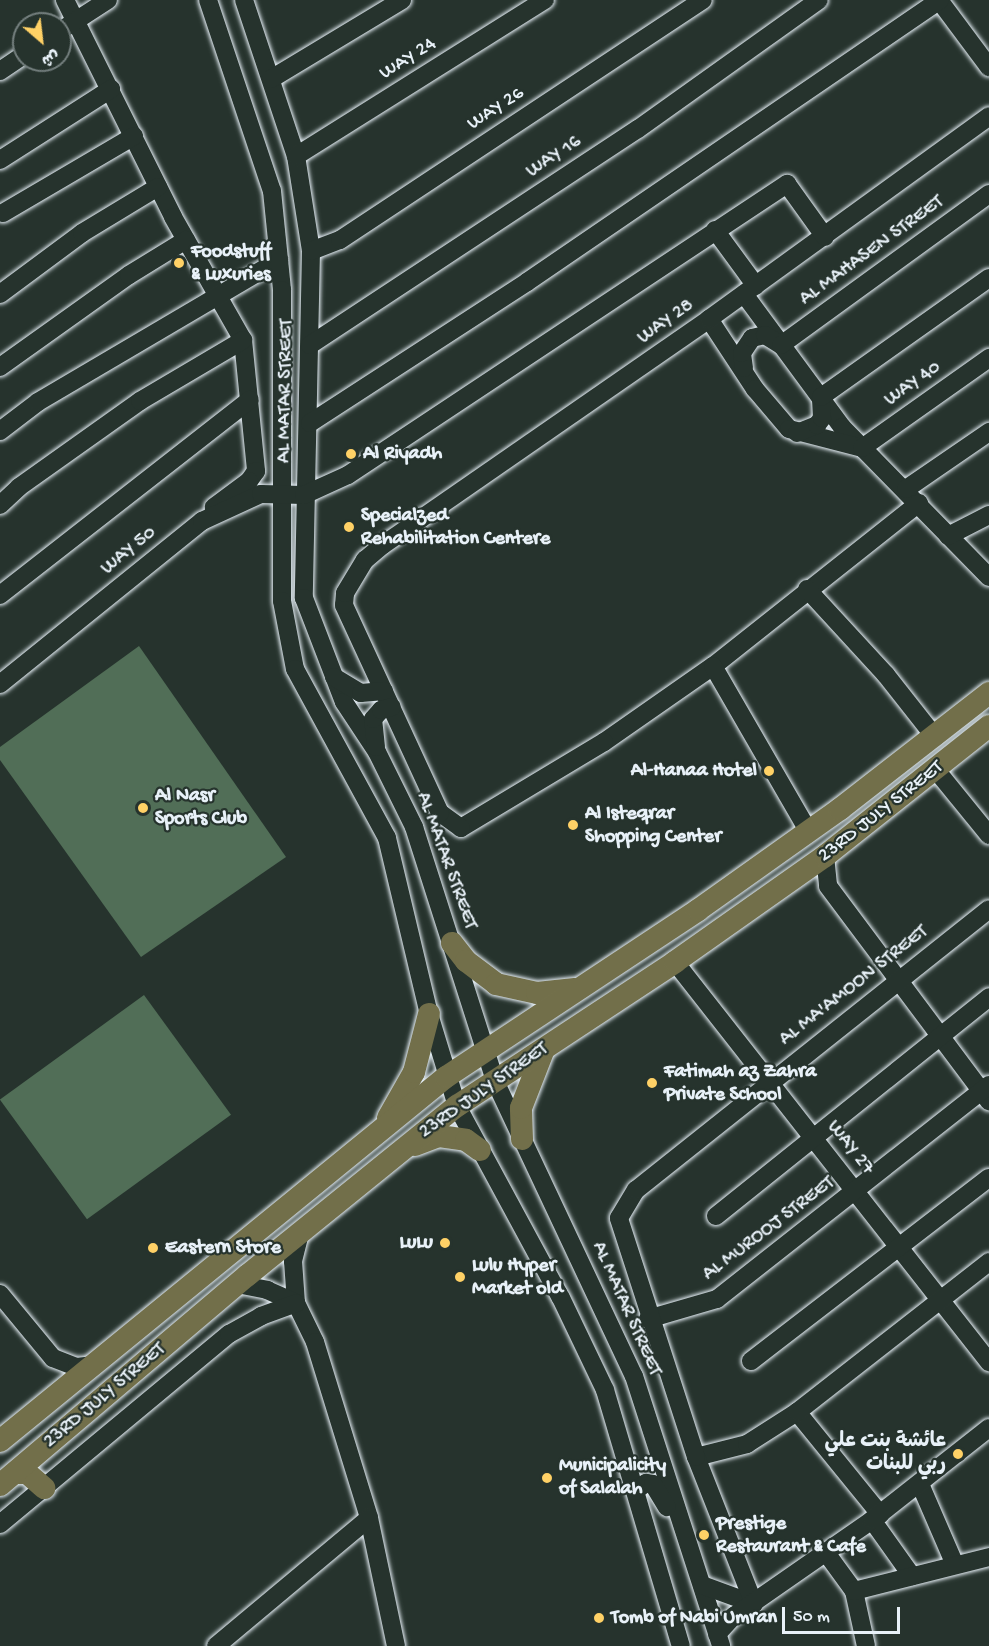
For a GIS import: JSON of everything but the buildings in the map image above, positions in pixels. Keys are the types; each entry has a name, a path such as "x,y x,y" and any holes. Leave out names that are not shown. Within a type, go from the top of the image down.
{"main road":[{"name":"23RD JULY STREET","path":"0,1441 446,1077 809,832 935,737 989,693"},
{"name":"23RD JULY STREET","path":"7,1479 237,1284 457,1106 675,962 825,856 989,726"},
{"path":"452,943 466,961 496,984 537,993 580,988"},
{"path":"383,1128 414,1072 429,1014"},
{"path":"522,1138 521,1108 544,1048"},
{"path":"400,1151 439,1136 466,1140 480,1150"},
{"path":"7,1479 27,1473 44,1488"}],"street":[{"path":"65,0 186,240 243,340 250,400 254,477 219,502 202,521"},
{"path":"72,22 108,0"},
{"name":"AL MATAR STREET","path":"208,0 272,190 279,260 282,601 295,669 387,838 446,1077 457,1106 586,1346 605,1390 681,1646"},
{"name":"AL MATAR STREET","path":"244,0 296,156 311,251 310,423 304,495 304,598 344,702 377,752 414,827 495,1082 634,1376 719,1640"},
{"path":"271,79 402,0"},
{"name":"WAY 24","path":"296,156 545,0"},
{"name":"WAY 26","path":"311,251 340,240 703,0"},
{"name":"WAY 16","path":"310,345 638,129 819,0"},
{"path":"310,423 527,282 940,0 989,67"},
{"path":"0,160 111,89"},
{"name":"WAY 28","path":"388,699 344,605 345,593 365,560 825,237 989,116"},
{"path":"3,213 134,136"},
{"path":"304,495 379,457 715,230 787,184 825,237"},
{"path":"0,294 82,233 158,186"},
{"name":"AL MAHASEN STREET","path":"781,345 989,194"},
{"path":"715,230 781,345 821,397 862,448 906,489 989,577"},
{"path":"0,367 129,275 186,240"},
{"path":"0,431 38,402 279,260"},
{"path":"821,397 989,278"},
{"path":"709,319 744,368 755,389 789,429 797,433 862,448"},
{"path":"744,368 742,353 752,338 765,335 781,345"},
{"path":"0,505 19,487 140,401 243,340"},
{"name":"WAY 40","path":"862,448 989,358"},
{"path":"797,433 817,425 822,418 821,397"},
{"path":"0,595 250,400"},
{"path":"906,489 989,432"},
{"name":"WAY 50","path":"0,684 202,521 261,494 281,492 304,495"},
{"path":"388,699 440,813 461,828 604,742 713,666 807,589 919,503"},
{"path":"948,536 989,515"},
{"path":"807,589 886,675 935,737"},
{"path":"713,666 809,832"},
{"path":"332,675 350,690 388,699"},
{"path":"377,752 373,719 388,699"},
{"path":"936,770 989,835"},
{"path":"825,856 828,886"},
{"path":"788,881 816,880 828,886 897,982 986,1092"},
{"name":"AL MA'AMOON STREET","path":"754,1604 696,1456 648,1319 619,1218 636,1190 989,909"},
{"name":"WAY 27","path":"675,962 989,1362"},
{"path":"716,1216 989,997"},
{"name":"AL MUROOJ STREET","path":"648,1319 717,1299 986,1092"},
{"path":"751,1361 900,1249 989,1178"},
{"path":"300,1233 293,1261 296,1303 315,1342 369,1518 396,1646"},
{"path":"696,1456 747,1444 797,1412 989,1262"},
{"path":"237,1284 267,1290 296,1303"},
{"path":"0,1294 53,1358 68,1366 94,1365"},
{"path":"0,1524 229,1334 261,1316 296,1303"},
{"path":"53,1358 57,1383 53,1400"},
{"path":"634,1376 664,1364"},
{"path":"797,1412 876,1517 912,1576"},
{"path":"719,1640 734,1616 826,1554 920,1484 989,1428"},
{"path":"635,1491 646,1483 659,1488 679,1539 693,1559"},
{"path":"920,1484 955,1565"},
{"path":"216,1646 369,1518"},
{"path":"826,1554 854,1591 866,1646"},
{"path":"854,1591 989,1557"},
{"path":"702,1585 754,1604"}],"green space":[{"name":"Al Nasr Sports Club","path":"139,646 286,857 141,957 0,760 0,747"},
{"path":"144,995 231,1115 87,1219 0,1100"}],"place":[{"name":"Foodstuff & Luxuries","path":"179,263"},
{"name":"Al Riyadh","path":"351,454"},
{"name":"Specialzed Rehabilitation Centere","path":"349,527"},
{"name":"Al-Hanaa Hotel","path":"769,771"},
{"name":"Al Nasr Sports Club","path":"143,808"},
{"name":"Al Isteqrar Shopping Center","path":"573,825"},
{"name":"Fatimah az Zahra Private School","path":"652,1083"},
{"name":"LuLu","path":"445,1243"},
{"name":"Eastern Store","path":"153,1248"},
{"name":"Lulu Hyper Market old","path":"460,1277"},
{"name":"عائشة بنت علي ربي للبنات","path":"958,1454"},
{"name":"Municipalicity of Salalah","path":"547,1478"},
{"name":"Prestige Restaurant & Cafe","path":"704,1535"},
{"name":"Tomb of Nabi Umran","path":"599,1618"}]}
